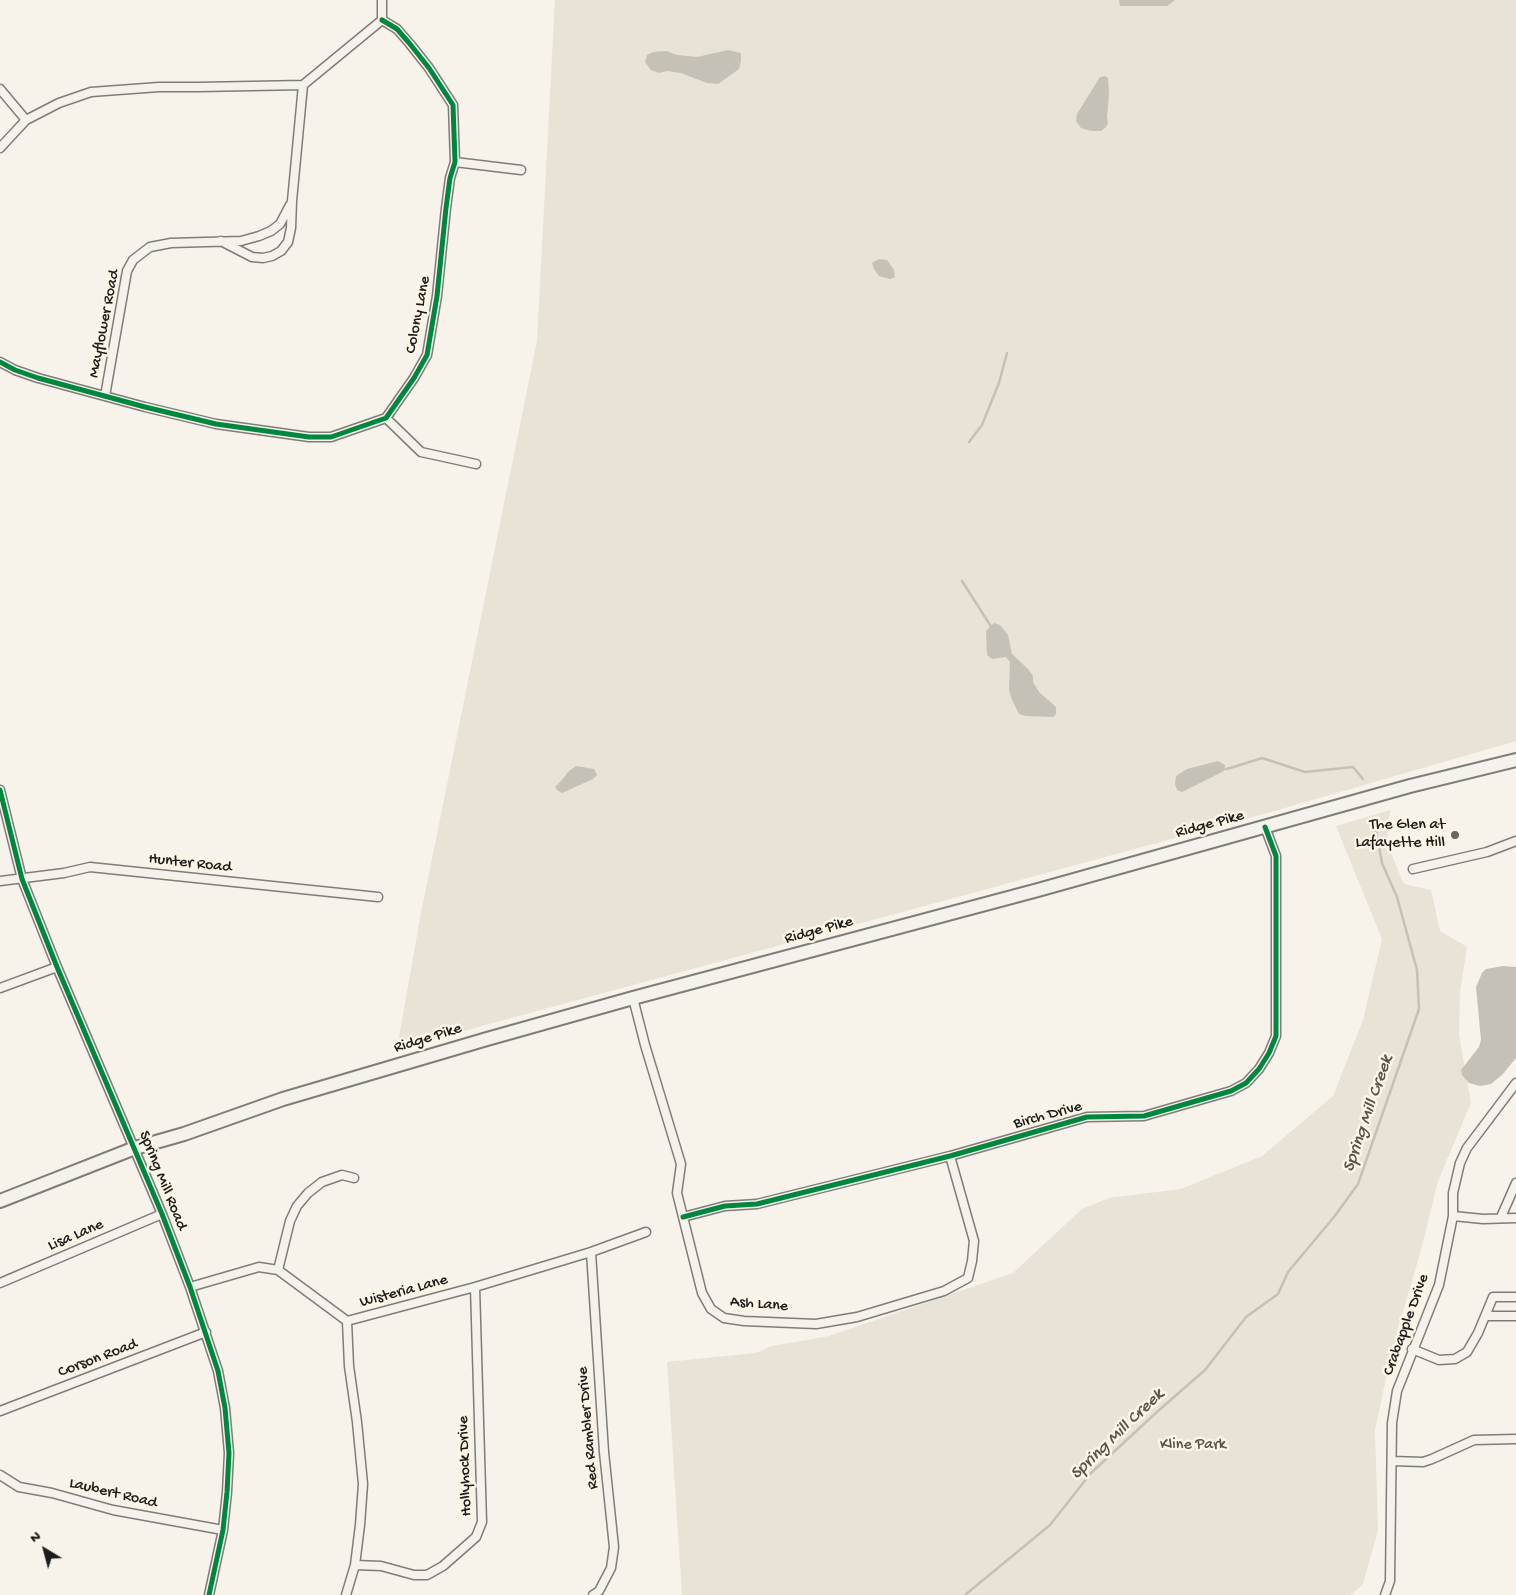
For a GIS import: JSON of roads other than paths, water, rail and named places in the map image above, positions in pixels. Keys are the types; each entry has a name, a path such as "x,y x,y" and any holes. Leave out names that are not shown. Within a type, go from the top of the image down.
{"main road":[{"name":"Ridge Pike","path":"0,1201 135,1148 184,1134 283,1099 633,998 1038,890 1410,786 1516,760"}],"street":[{"path":"0,148 26,120 59,103 91,92 159,86 303,85 382,20 382,0"},
{"name":"Colony Lane","path":"382,20 397,29 429,68 452,105 455,162 446,208 437,296 427,354 414,378 386,418"},
{"name":"Mayflower Road","path":"221,241 252,257 263,258 281,251 288,242 291,228 303,85"},
{"path":"0,88 26,120"},
{"path":"455,162 521,170"},
{"name":"Mayflower Road","path":"105,396 127,271 133,260 150,247 171,243 241,241 250,239 271,231 280,224 292,201"},
{"path":"1,363 38,378 216,424 309,437 331,437 386,418 422,452 476,464"},
{"name":"Spring Mill Road","path":"0,790 22,879 57,967 162,1214 190,1287 218,1371 225,1408 228,1444 227,1492 223,1530 209,1595"},
{"name":"Birch Drive","path":"683,1217 725,1206 758,1204 950,1156 1087,1117 1144,1116 1231,1091 1246,1083 1259,1070 1276,1036 1276,856 1266,827"},
{"path":"1413,869 1487,852 1516,841"},
{"name":"Hunter Road","path":"0,881 64,873 90,867 378,897"},
{"path":"0,988 57,967"},
{"name":"Ash Lane","path":"633,998 681,1164 677,1193 702,1293 711,1309 724,1318 816,1324 857,1317 944,1291 968,1278 974,1240 950,1156"},
{"name":"Crabapple Drive","path":"1385,1595 1390,1581 1392,1423 1397,1391 1412,1349 1439,1285 1453,1216 1457,1174 1467,1148 1516,1083"},
{"path":"278,1270 290,1221 297,1206 308,1193 322,1182 342,1175 354,1178"},
{"path":"1501,1217 1516,1183"},
{"name":"Lisa Lane","path":"0,1283 162,1214"},
{"path":"1453,1216 1516,1218"},
{"name":"Wisteria Lane","path":"346,1595 355,1565 363,1484 349,1366 348,1321 475,1287 591,1252 646,1232"},
{"name":"Red Rambler Drive","path":"591,1252 604,1452 614,1547 612,1568 599,1591 593,1595"},
{"path":"190,1287 259,1267 278,1270 348,1321"},
{"name":"Hollyhock Drive","path":"355,1565 381,1566 414,1575 427,1575 443,1566 476,1537 482,1522 475,1287"},
{"path":"1412,1349 1439,1360 1455,1359 1467,1352 1478,1333 1493,1297 1516,1297"},
{"path":"1486,1316 1516,1316"},
{"name":"Corson Road","path":"0,1412 206,1332"},
{"path":"1393,1461 1423,1462 1474,1440 1516,1439"},
{"name":"Laubert Road","path":"0,1476 19,1487 52,1493 113,1510 223,1530"}],"waterway":[{"name":"Spring Mill Creek","path":"969,442 982,425 999,383 1007,353"},
{"name":"Spring Mill Creek","path":"962,581 992,628"},
{"name":"Spring Mill Creek","path":"1221,769 1227,769 1262,758 1305,772 1353,767 1363,779"},
{"name":"Spring Mill Creek","path":"965,1595 1050,1525 1091,1473 1205,1370 1246,1317 1278,1294 1288,1272 1334,1217 1358,1184 1419,1009 1417,970 1397,897 1382,863 1374,820"}],"place":[{"name":"The Glen at Lafayette Hill","path":"1455,835"}],"park label":[{"name":"Kline Park","path":"1193,1446"}]}
